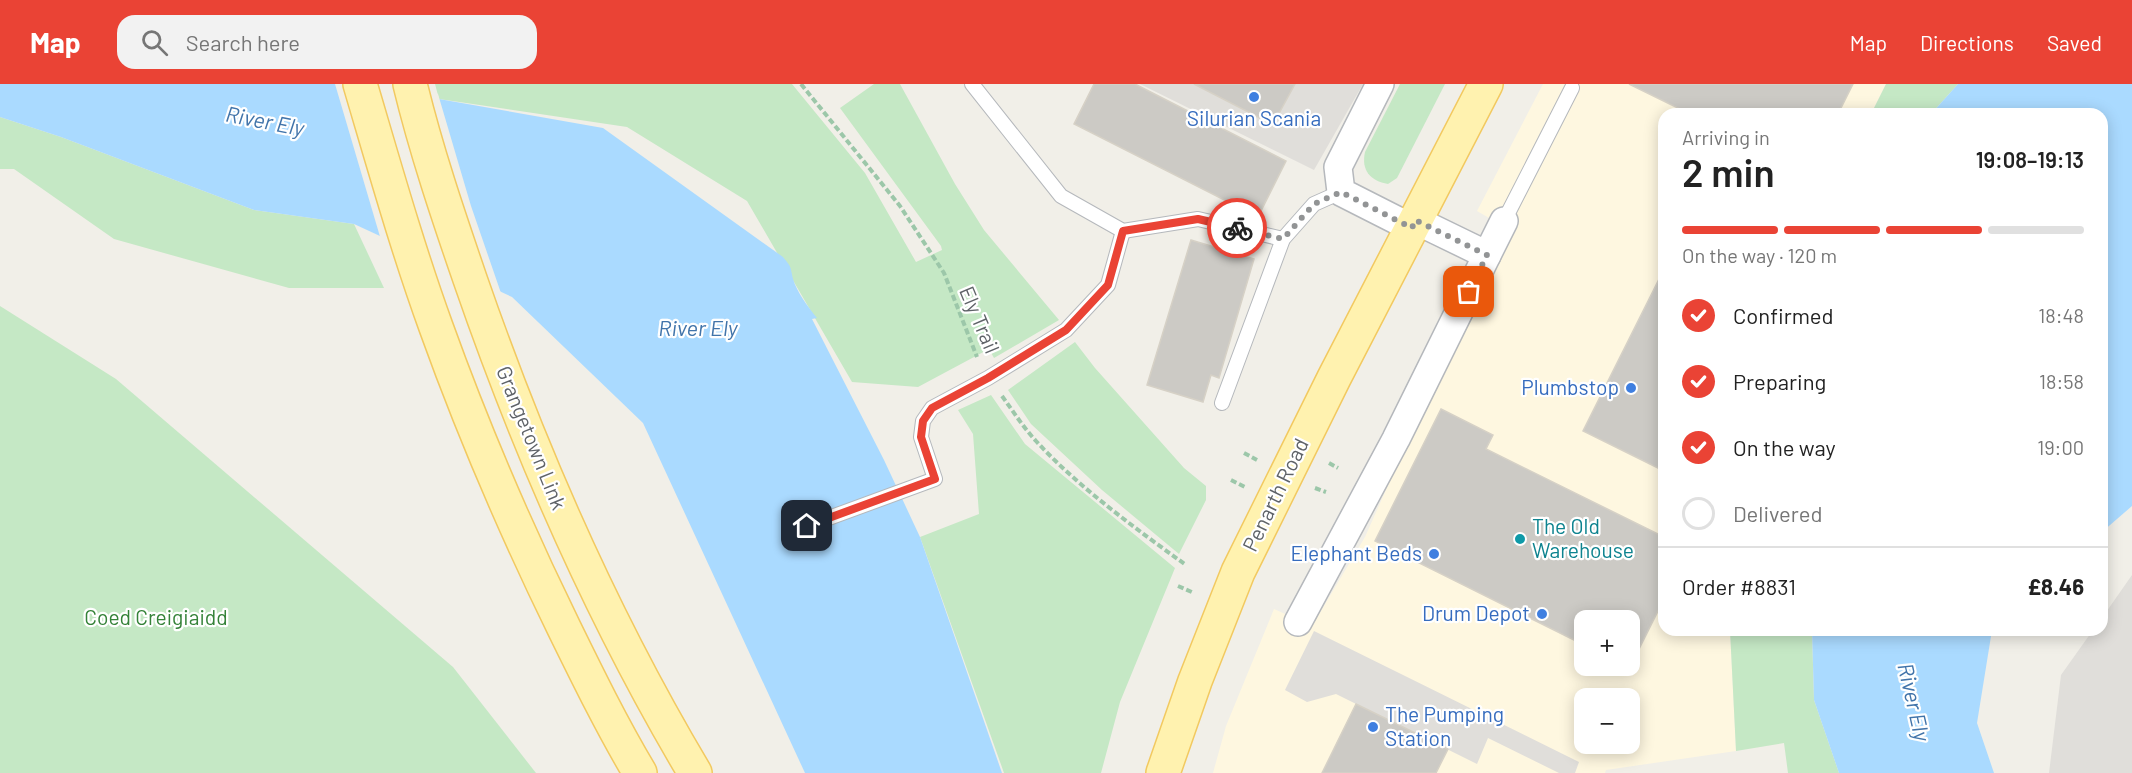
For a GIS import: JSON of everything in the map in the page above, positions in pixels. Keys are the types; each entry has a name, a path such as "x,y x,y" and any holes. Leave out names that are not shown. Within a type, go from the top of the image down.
{"main road":[{"path":"360,84 396,206 435,325 466,408 550,599 640,773"},
{"name":"Grangetown Link","path":"410,84 449,218 478,304 546,479 593,582 695,773"},
{"name":"Penarth Road","path":"1163,773 1195,681 1238,572 1334,378 1486,84"}],"street":[{"path":"1380,84 1338,167 1341,192 1487,255"},
{"path":"1298,622 1396,439 1504,221"}],"lane":[{"path":"972,84 1061,196 1123,231 1198,219 1283,239"},
{"path":"1504,221 1572,88"},
{"path":"1222,403 1283,239 1314,204 1341,192"},
{"path":"807,526 935,479 921,437 923,421 932,408 988,378 1066,330 1108,285 1123,231"}],"path":[{"name":"Ely Trail","path":"801,84 900,206 944,273 969,340 988,378 1035,440 1084,486 1186,565"},
{"path":"1244,453 1263,463"}],"shaded area":[{"path":"1140,84 1363,84 1314,170"},
{"path":"1543,84 1886,84 1874,108 1658,108 1658,636 1730,636 1736,751 1606,770 1605,773 1213,773 1226,726 1274,609 1312,626 1365,537 1435,380 1510,230 1477,211"},
{"path":"2132,575 2132,773 2049,773 2061,675 2089,636 2108,636 2108,609"},
{"path":"1314,631 1579,762 1575,773 1559,773 1488,738 1477,764 1336,694 1307,702 1285,690"}],"green space":[{"path":"435,84 792,84 865,173 916,262 942,250 941,246 840,108 874,84 900,84 955,184 984,230 1059,320 994,358 989,349 918,387 852,382 747,201 627,127 439,99"},
{"path":"1400,84 1445,84 1397,178 1388,184 1368,174 1364,158"},
{"path":"1886,84 1958,84 1936,108 1874,108"},
{"path":"0,117 61,137 254,210 354,224 384,288 289,288 114,239 14,169 0,169"},
{"name":"Coed Creigiaidd","path":"0,306 116,379 453,667 536,773 0,773"},
{"path":"1075,342 1095,368 1184,468 1206,486 1206,500 1179,554 1102,490 1031,424 1008,390"},
{"path":"991,395 1025,444 1175,568 1120,702 1101,773 1004,773 920,537 979,514 973,434 958,410"},
{"path":"1730,636 1812,636 1814,700 1839,773 1788,773 1784,743 1736,751"}],"water":[{"name":"River Ely","path":"0,84 418,84 439,99 603,128 783,257 789,265 797,289 817,318 812,319 884,460 920,537 1002,773 805,773 643,423 512,297 354,224 254,210 61,137 0,117"},
{"path":"1958,84 2132,84 2132,506 2108,527 2108,108 1936,108"},
{"name":"River Ely","path":"1812,636 1991,636 1977,723 1994,773 1839,773 1814,700"}],"pier":[{"path":"335,84 423,84 438,94 471,206 502,296 381,240"}],"building":[{"path":"1094,84 1135,84 1286,161 1258,217 1074,124"},
{"name":"Silurian Scania","path":"1194,84 1295,84 1277,117 1264,110 1260,118"},
{"path":"1629,84 1853,84 1841,108 1678,108"},
{"path":"1191,240 1254,259 1219,378 1211,375 1203,402 1147,385"},
{"path":"1658,281 1658,468 1583,431"},
{"name":"The Old Warehouse","path":"1441,409 1493,435 1486,449 1658,534 1658,611 1640,647 1640,610 1574,610 1574,640 1375,541"},
{"name":"The Pumping Station","path":"1356,704 1448,749 1436,773 1322,773"}],"way so far":[{"path":"1237,228 1283,239 1314,204 1341,192 1412,228 1415,220 1487,255 1469,292"}],"place":[{"name":"Silurian Scania","path":"1254,97"},
{"name":"Plumbstop","path":"1631,388"},
{"name":"The Old Warehouse","path":"1520,539"},
{"name":"Elephant Beds","path":"1434,554"},
{"name":"Drum Depot","path":"1542,614"},
{"name":"The Pumping Station","path":"1373,727"}],"route":[{"path":"807,526 935,479 921,437 923,421 932,408 988,378 1066,330 1108,285 1123,231 1198,219 1237,228"}]}
